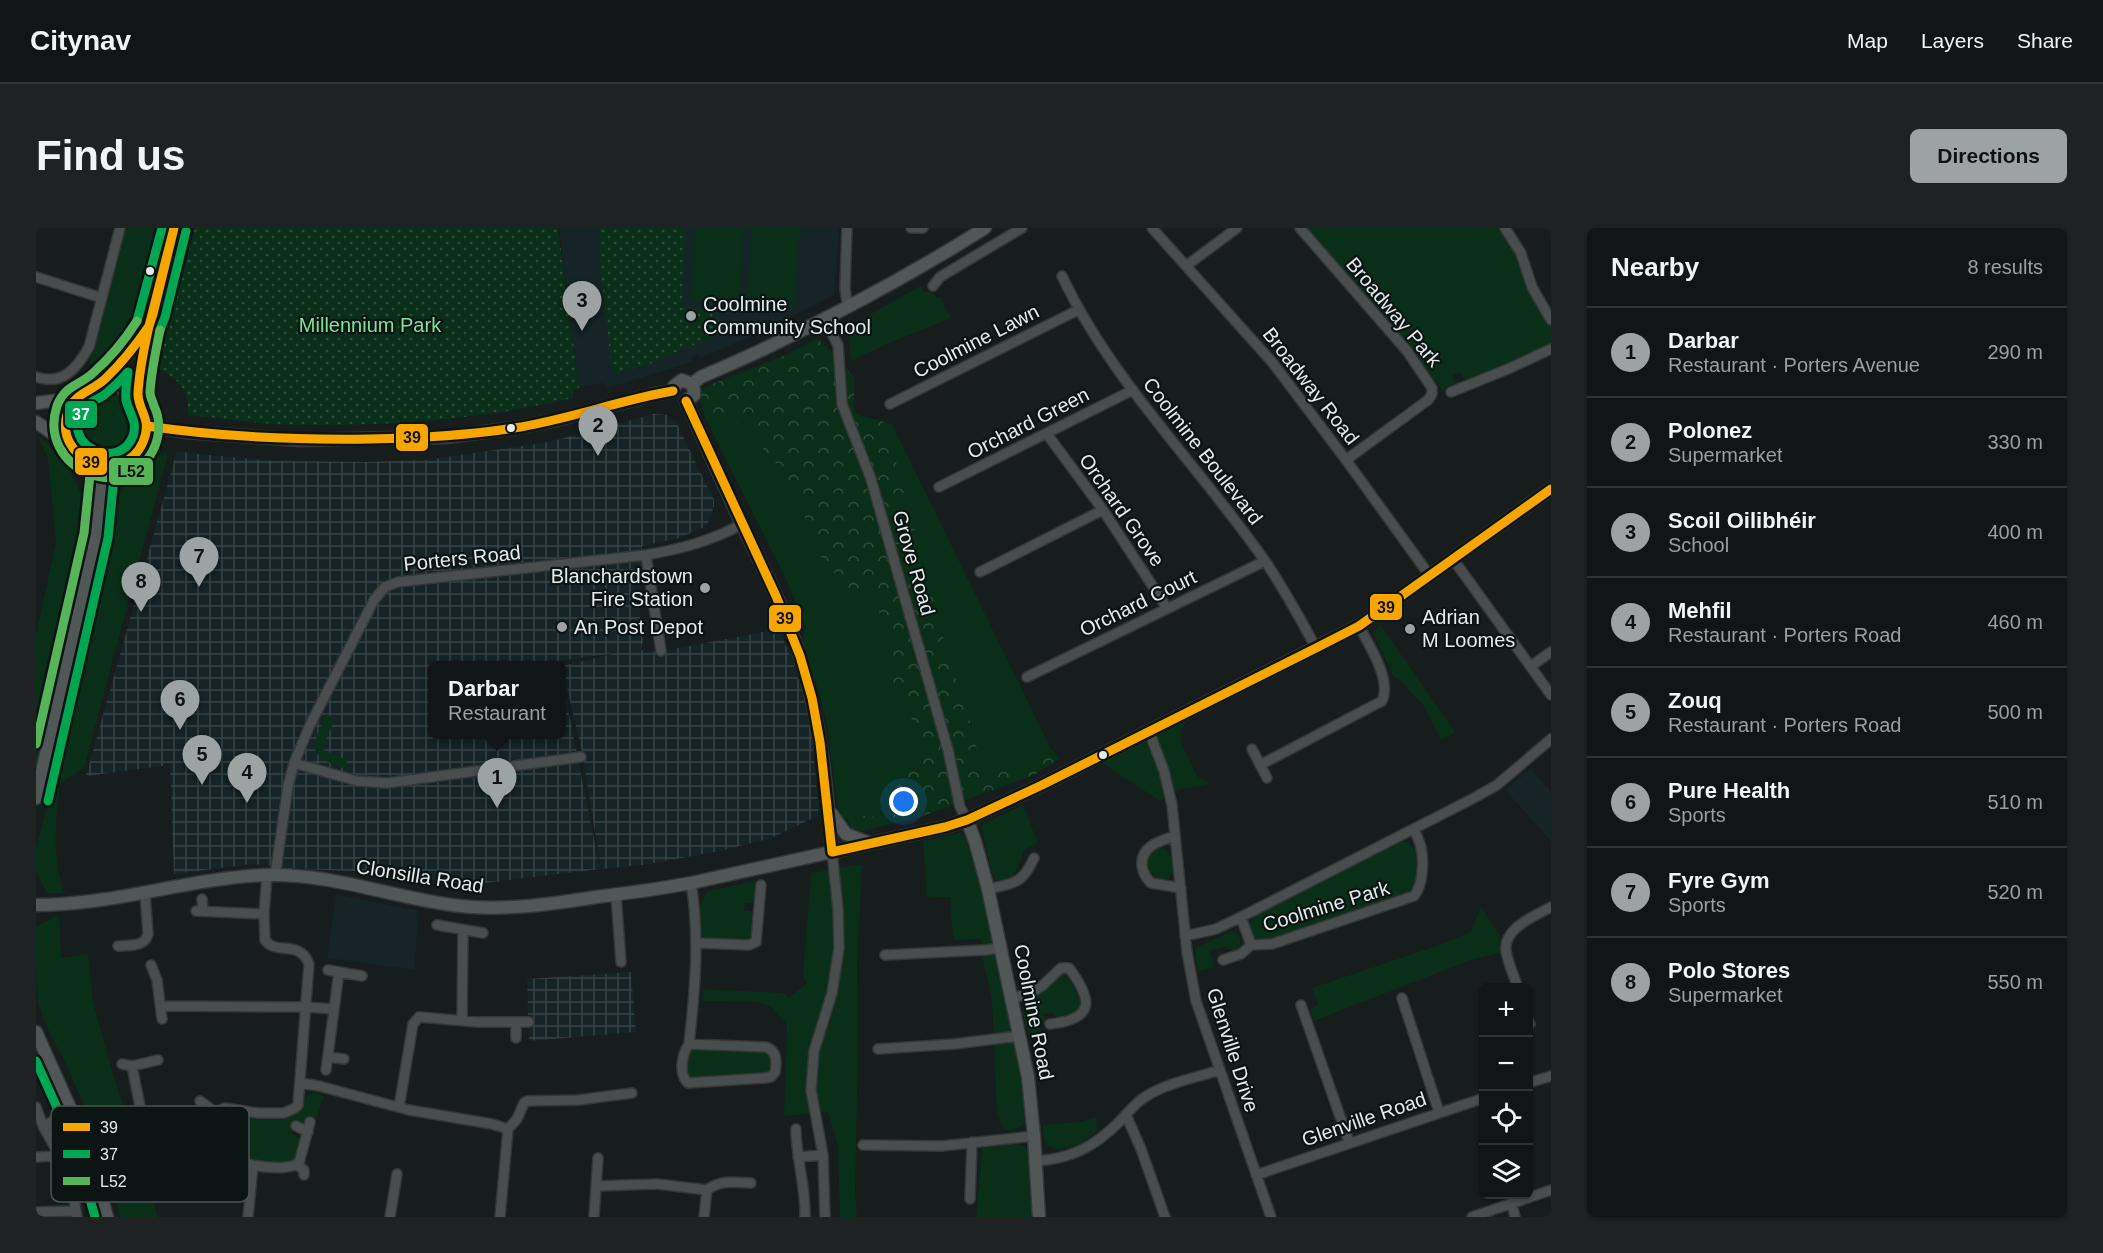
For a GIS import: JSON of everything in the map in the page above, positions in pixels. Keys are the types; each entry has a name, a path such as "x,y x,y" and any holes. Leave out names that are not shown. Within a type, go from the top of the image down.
{"street":[{"path":"36,377 54,380 66,376 79,364 89,347 120,228"},
{"path":"138,400 144,349 174,228"},
{"path":"847,228 845,289 848,308"},
{"path":"911,228 923,228"},
{"path":"692,384 708,374 848,308 928,264 985,228"},
{"path":"933,286 940,277 1022,228"},
{"name":"Broadway Road","path":"1152,228 1272,362 1430,576"},
{"path":"1186,266 1237,228"},
{"name":"Broadway Park","path":"1300,228 1407,351 1432,388 1432,394 1428,400 1346,460"},
{"path":"1505,228 1521,253 1532,288 1551,320"},
{"name":"Coolmine Boulevard","path":"1062,276 1078,310 1133,390 1265,561 1292,602 1316,648"},
{"path":"36,277 102,298"},
{"name":"Coolmine Lawn","path":"890,404 1078,310"},
{"name":"Grove Road","path":"824,319 838,345 842,404 871,479 948,750 960,807 967,820"},
{"path":"97,386 132,350 150,322"},
{"path":"1452,392 1551,349"},
{"path":"686,402 694,395 694,390 692,384 682,380 674,386 673,391 676,398 686,402 706,450 782,607 806,675 818,727 838,909 839,948 832,993 814,1050 811,1089 823,1155 825,1217"},
{"path":"36,422 91,463 103,466 115,465 126,461 142,444 147,426 144,410 138,400 120,387 97,386 86,390 69,408 66,433 71,446"},
{"name":"Orchard Green","path":"939,487 1133,390"},
{"path":"147,426 187,432 300,440 446,436 556,420 673,391"},
{"path":"36,403 76,398"},
{"name":"Orchard Grove","path":"1047,434 1103,510 1167,608"},
{"path":"36,798 96,535 103,466"},
{"path":"967,820 1359,626 1551,489"},
{"path":"980,572 1103,510"},
{"name":"Porters Road","path":"306,1007 308,961 297,950 267,944 264,935 264,914 271,875 294,763 336,672 374,600 385,587 398,582 678,550 742,524"},
{"path":"646,555 661,651"},
{"path":"1453,559 1551,695"},
{"name":"Orchard Court","path":"1027,677 1265,561"},
{"path":"1260,765 1382,701 1386,690 1384,676 1359,626"},
{"path":"1531,666 1551,652"},
{"name":"Glenville Drive","path":"1149,731 1167,781 1185,936 1196,1001 1271,1217"},
{"name":"Coolmine Park","path":"1185,936 1216,929 1241,917 1497,785 1551,739"},
{"path":"1252,749 1267,778"},
{"path":"294,763 365,783 387,783 581,757"},
{"path":"828,810 846,834 868,843"},
{"name":"Clonsilla Road","path":"36,904 88,902 202,883 271,875 346,884 462,906 520,906 691,883 945,827 967,820"},
{"name":"Coolmine Road","path":"967,820 988,889 1028,1077 1039,1217"},
{"name":"Coolmine Park","path":"1223,960 1241,954 1251,945 1272,944 1414,896 1419,886 1422,861 1421,846 1414,829"},
{"path":"1175,836 1153,844 1146,850 1142,867 1144,875 1151,883 1181,888"},
{"path":"988,889 1019,881 1029,871 1034,858"},
{"path":"688,1044 766,1047 776,1056 775,1072 771,1077 764,1078 688,1083 683,1078 682,1059 688,1044 697,944 691,883"},
{"path":"697,944 749,945 756,942 761,885"},
{"path":"118,945 138,944 147,939 148,919 145,894"},
{"path":"616,894 621,962"},
{"path":"202,899 199,911 264,914"},
{"path":"1517,983 1506,951 1508,940 1516,928 1551,907"},
{"name":"Coolmine Park","path":"1241,917 1251,945"},
{"path":"437,925 483,933"},
{"path":"462,1021 464,930"},
{"path":"885,956 1001,948"},
{"path":"151,965 157,980 162,1019"},
{"path":"1012,998 1042,986 1061,968 1069,968 1081,989 1086,1009 1078,1016 1050,1024"},
{"path":"327,970 362,976"},
{"path":"326,1070 339,972"},
{"path":"1402,998 1439,1112"},
{"path":"1301,1005 1349,1142"},
{"path":"161,1006 334,1008"},
{"path":"249,1111 265,1113 291,1111 300,1101 306,1007"},
{"path":"399,1107 413,1024 416,1018 423,1016 462,1021 529,1022"},
{"path":"516,1023 516,1038"},
{"path":"36,1032 71,1106"},
{"path":"879,1049 954,1044 1019,1036"},
{"path":"328,1057 344,1059"},
{"path":"138,1106 127,1065 158,1060"},
{"path":"1036,1161 1054,1160 1074,1155 1092,1146 1138,1102 1151,1094 1220,1070"},
{"path":"1533,1081 1551,1076"},
{"path":"301,1083 426,1114 492,1124 508,1129"},
{"path":"500,1217 508,1129 526,1101 578,1100 632,1093"},
{"name":"Glenville Road","path":"1256,1175 1479,1100"},
{"path":"200,1101 207,1106"},
{"path":"36,1107 51,1141"},
{"path":"1126,1115 1141,1149 1165,1217"},
{"path":"43,1126 51,1122"},
{"path":"296,1126 309,1127 297,1165"},
{"path":"795,1129 805,1217"},
{"path":"863,1145 922,1146 1034,1136"},
{"path":"970,1199 972,1142"},
{"path":"798,1157 823,1155"},
{"path":"36,1157 51,1156"},
{"path":"594,1217 598,1158"},
{"path":"249,1164 284,1169 297,1165"},
{"path":"248,1217 253,1165"},
{"path":"297,1165 304,1170 304,1175"},
{"path":"390,1217 397,1174"},
{"path":"704,1217 707,1190 714,1184 751,1183"},
{"path":"596,1186 657,1184 707,1190"},
{"path":"1472,1217 1551,1190"},
{"path":"103,1202 107,1217"},
{"path":"1512,1204 1515,1217"},
{"path":"36,1212 76,1214"}],"shaded area":[{"name":"Coolmine Community School","path":"559,228 839,228 834,295 748,338 700,358 698,354 691,357 692,362 608,388 603,383 579,388"},
{"path":"654,414 667,415 676,422 714,500 714,506 707,526 679,538 642,546 640,626 643,640 641,650 658,652 779,629 792,660 805,702 812,736 819,815 772,838 720,851 643,865 601,869 582,752 566,683 566,665 616,653 558,661 428,661 428,739 566,739 566,699 600,869 468,885 385,872 320,870 252,864 174,874 170,765 86,776 177,451 274,461 367,462 426,460 549,442"},
{"path":"1531,769 1551,792 1551,841 1505,790"},
{"path":"336,894 419,911 414,970 327,958"},
{"path":"631,972 636,1032 529,1041 527,979"}],"green space":[{"path":"123,228 159,228 145,288 134,316 117,341 89,366"},
{"name":"Millennium Park","path":"195,228 558,228 579,388 572,392 573,398 539,406 398,423 292,425 188,415 185,392 177,381 157,368"},
{"path":"600,228 686,228 682,308 708,310 732,328 652,363 612,374 599,254"},
{"path":"695,228 743,228 739,303 691,301"},
{"path":"751,228 799,228 795,305 747,303"},
{"path":"1306,228 1498,228 1518,255 1534,300 1551,326 1551,343 1471,380 1464,380 1461,372 1453,375 1455,383 1442,390 1393,326"},
{"path":"920,286 924,292 930,291 937,298 940,297 951,318 851,361 847,328"},
{"path":"816,339 823,343 854,377 854,411 861,416 886,423 949,658 983,763 1001,768 1010,767 1027,762 1051,749 1060,758 1034,775 914,819 860,831 854,815 877,817 884,811 893,801 902,771 917,770 922,754 914,738 910,708 898,703 895,696 892,679 892,631 878,611 879,597 870,589 860,591 845,586 822,559 811,540 805,518 778,466 747,429 727,416 707,422 697,390 790,353"},
{"path":"106,394 118,396 128,403 135,413 137,425 135,437 128,447 118,454 106,456 94,454 84,447 77,437 75,425 77,413 84,403 94,396"},
{"path":"727,416 747,429 778,466 805,518 811,540 860,591 870,589 879,597 878,611 892,631 892,679 898,703 910,708 914,737 922,754 917,770 898,780 892,801 882,813 877,817 854,815 860,831 851,828 847,819 840,820 827,726 802,638 806,627 785,577 707,422"},
{"path":"886,423 892,424 1051,749 1027,762 1001,768 983,763 949,658"},
{"path":"37,434 60,457 75,481 84,508 84,523 77,572 78,591 36,765 36,635 56,543 48,459"},
{"path":"166,451 167,458 84,768 60,784 56,852 64,893 47,893 36,872 36,849 99,592 115,511 125,486 133,475 148,461"},
{"path":"1380,624 1455,732 1441,740 1422,702 1394,677 1373,634"},
{"path":"326,714 334,721 322,749 347,760 347,769 324,760 316,750 317,736"},
{"path":"1188,718 1182,729 1181,742 1197,776 1211,784 1178,790 1160,801 1099,761"},
{"path":"1023,805 1038,843 1024,850 1018,868 1012,876 1008,879 994,880 982,824"},
{"path":"960,833 965,837 980,879 996,959 1002,971 1023,1084 1027,1119 1020,1126 1008,1131 1005,1131 997,1114 992,1000 982,955 981,939 953,940 950,897 927,898 923,841"},
{"path":"1400,842 1408,842 1416,850 1417,873 1412,892 1268,941 1259,941 1253,937 1249,925 1255,916"},
{"path":"1157,846 1166,849 1173,864 1173,873 1168,879 1162,881 1152,877 1148,868 1148,854"},
{"path":"862,864 857,963 855,1193 857,1217 840,1217 838,1146 828,1112 784,1116 787,1024 769,1005 756,1002 702,1001 703,989 784,993 789,998 807,983 803,976 811,873"},
{"path":"757,881 755,901 745,903 744,911 750,911 754,915 751,939 709,939 702,935 699,918 700,905 709,891"},
{"path":"1481,906 1499,935 1503,952 1468,961 1314,1021 1310,1010 1318,1004 1312,988 1471,932"},
{"path":"59,914 61,958 88,954 93,1002 123,1106 84,1106 39,1006 36,927"},
{"path":"1231,932 1239,936 1240,950 1235,952 1225,946 1210,951 1215,967 1198,972 1195,951 1197,947"},
{"path":"1067,974 1081,1003 1080,1010 1057,1018 1051,1012 1044,1014 1045,1021 1040,1026 1044,1036 1030,1040 1023,1014 1024,1002 1059,975"},
{"path":"694,1049 766,1051 770,1054 771,1069 764,1074 690,1078 686,1068 689,1051"},
{"path":"312,1094 324,1096 316,1119 309,1118 307,1123 294,1124 291,1133 300,1138 297,1156 288,1164 271,1164 249,1158 249,1115 273,1118 288,1117 301,1110 307,1096"},
{"path":"1096,1117 1097,1131 1080,1143 1057,1149 1046,1143 1043,1137 1042,1125 1081,1122"},
{"path":"1018,1144 1029,1151 1034,1217 976,1217 982,1148"},
{"path":"116,1202 153,1202 158,1217 120,1217"}],"transit line":[{"name":"37","path":"137,321 162,228"},
{"name":"39","path":"174,228 153,314 149,326 174,228"},
{"name":"37","path":"160,330 186,231"},
{"name":"L52","path":"137,321 105,361 88,377 68,390 57,406 54,429 60,448 72,463 88,473 107,477 126,475 142,465 155,446 158,421 150,393 160,330"},
{"name":"39","path":"149,326 138,394 146,421 146,434 143,442 133,456 120,463 106,465 92,462 79,454 70,443 66,428 68,411 75,400 100,383 117,367 149,326"},
{"name":"37","path":"128,372 126,400 134,422 133,436 126,447 116,452 105,453 94,450 85,444 79,435 78,424 82,411 89,403 117,384 128,372"},
{"name":"39","path":"147,426 202,433 314,439 442,436 496,431 534,424 673,391"},
{"name":"39","path":"686,401 776,596 800,656 812,698 820,742 832,852"},
{"name":"L52","path":"36,744 84,533 91,465"},
{"name":"37","path":"48,801 108,538 115,467"},
{"name":"39","path":"832,852 967,820 1316,648 1359,626 1551,489"},
{"name":"37","path":"36,1061 56,1106"},
{"name":"37","path":"91,1202 95,1217"}],"place":[{"name":"Coolmine Community School","path":"691,316"},
{"name":"Scoil Oilibhéir","path":"582,331"},
{"name":"Polonez","path":"598,456"},
{"name":"Fyre Gym","path":"199,587"},
{"name":"Blanchardstown Fire Station","path":"705,588"},
{"name":"Polo Stores","path":"141,612"},
{"name":"An Post Depot","path":"562,627"},
{"name":"Adrian M Loomes","path":"1410,629"},
{"name":"Pure Health","path":"180,730"},
{"name":"Zouq","path":"202,785"},
{"name":"Mehfil","path":"247,803"},
{"name":"Darbar","path":"497,808"}]}
